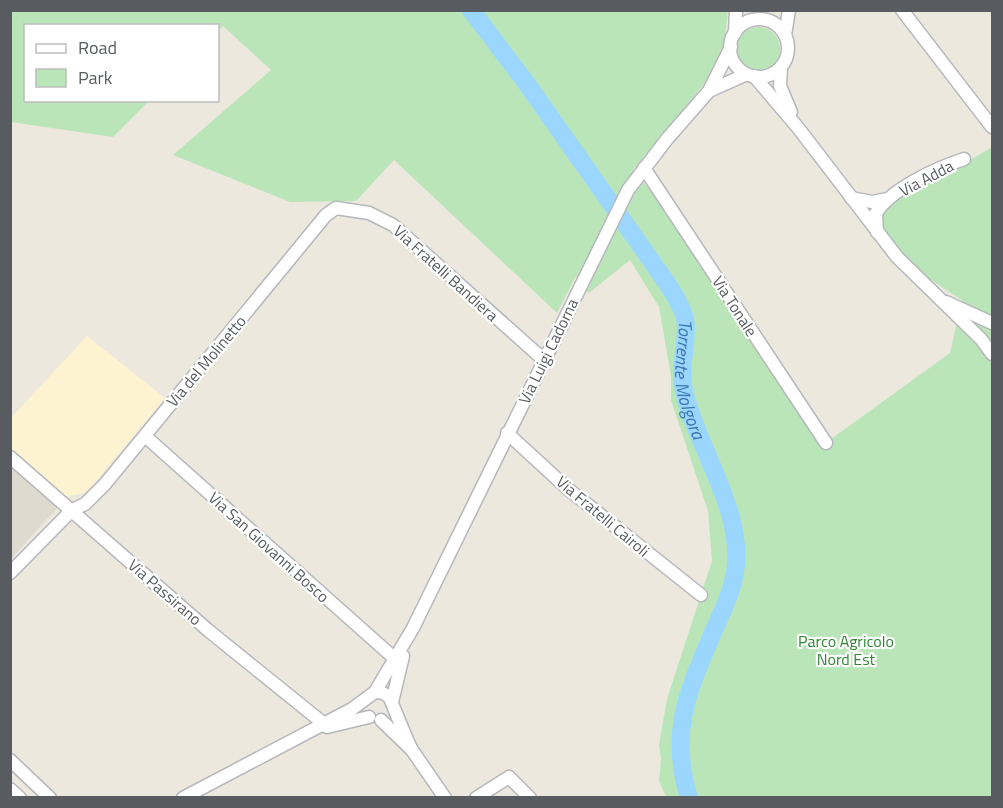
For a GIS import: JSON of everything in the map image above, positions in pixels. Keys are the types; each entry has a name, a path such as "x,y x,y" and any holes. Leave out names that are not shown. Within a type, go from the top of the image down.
{"street":[{"path":"736,10 735,33 731,47 735,64 751,75 799,129 907,269 981,339 993,354"},
{"path":"735,33 746,22 773,10"},
{"path":"789,10 785,35 788,53 781,67 780,86 799,129"},
{"path":"902,10 993,127"},
{"path":"759,16 775,23 785,35"},
{"name":"Via Luigi Cadorna","path":"392,705 397,672 413,628 613,219 644,168 709,91 731,47"},
{"path":"751,75 768,75 781,67"},
{"name":"Via Luigi Cadorna","path":"709,91 751,75"},
{"name":"Via Adda","path":"878,233 876,213 888,199 937,169 964,159"},
{"name":"Via Tonale","path":"644,168 826,443"},
{"name":"Via Adda","path":"851,198 872,202 888,199"},
{"name":"Via Fratelli Bandiera","path":"336,208 346,207 384,219 545,361"},
{"name":"Via del Molinetto","path":"10,573 72,510 85,504 105,484 326,215 336,208"},
{"path":"933,292 961,310 993,323"},
{"name":"Via Fratelli Cairoli","path":"507,433 568,489 701,595"},
{"name":"Via San Giovanni Bosco","path":"144,436 394,658"},
{"name":"Via Passirano","path":"10,458 210,630 318,727"},
{"name":"Via Luigi Cadorna","path":"371,696 413,628"},
{"path":"183,798 318,727 371,696 383,693 392,705 412,750 445,798"},
{"path":"371,696 364,709 412,750"},
{"path":"318,727 388,716 392,705"},
{"path":"10,760 50,798"},
{"path":"476,798 509,777 530,798"},
{"path":"10,789 20,798"}],"shaded area":[{"path":"87,336 165,398 92,486 84,493 68,496 63,495 11,450 10,419"},
{"path":"11,468 58,507 11,559"}],"green space":[{"name":"Parco Agricolo Nord Est","path":"11,11 728,11 724,45 714,72 633,170 653,194 820,447 950,353 962,300 910,263 899,251 883,224 879,209 922,180 967,162 992,147 992,797 666,797 659,781 661,758 659,745 667,699 712,561 708,511 671,400 671,376 659,307 630,260 589,293 576,276 557,313 394,160 356,201 290,202 173,155 271,70 223,26 219,30 219,24 24,24 24,102 148,102 113,137 11,122"},
{"path":"758,27 767,28 774,33 779,40 779,58 774,65 767,70 758,71 749,70 742,65 737,58 736,49 737,40 742,33 749,28"}],"waterway":[{"name":"Torrente Molgora","path":"471,10 527,84 669,286 684,316 686,327 682,375 684,391 690,413 727,503 736,549 734,579 684,710 681,751 683,774 689,798"}]}
